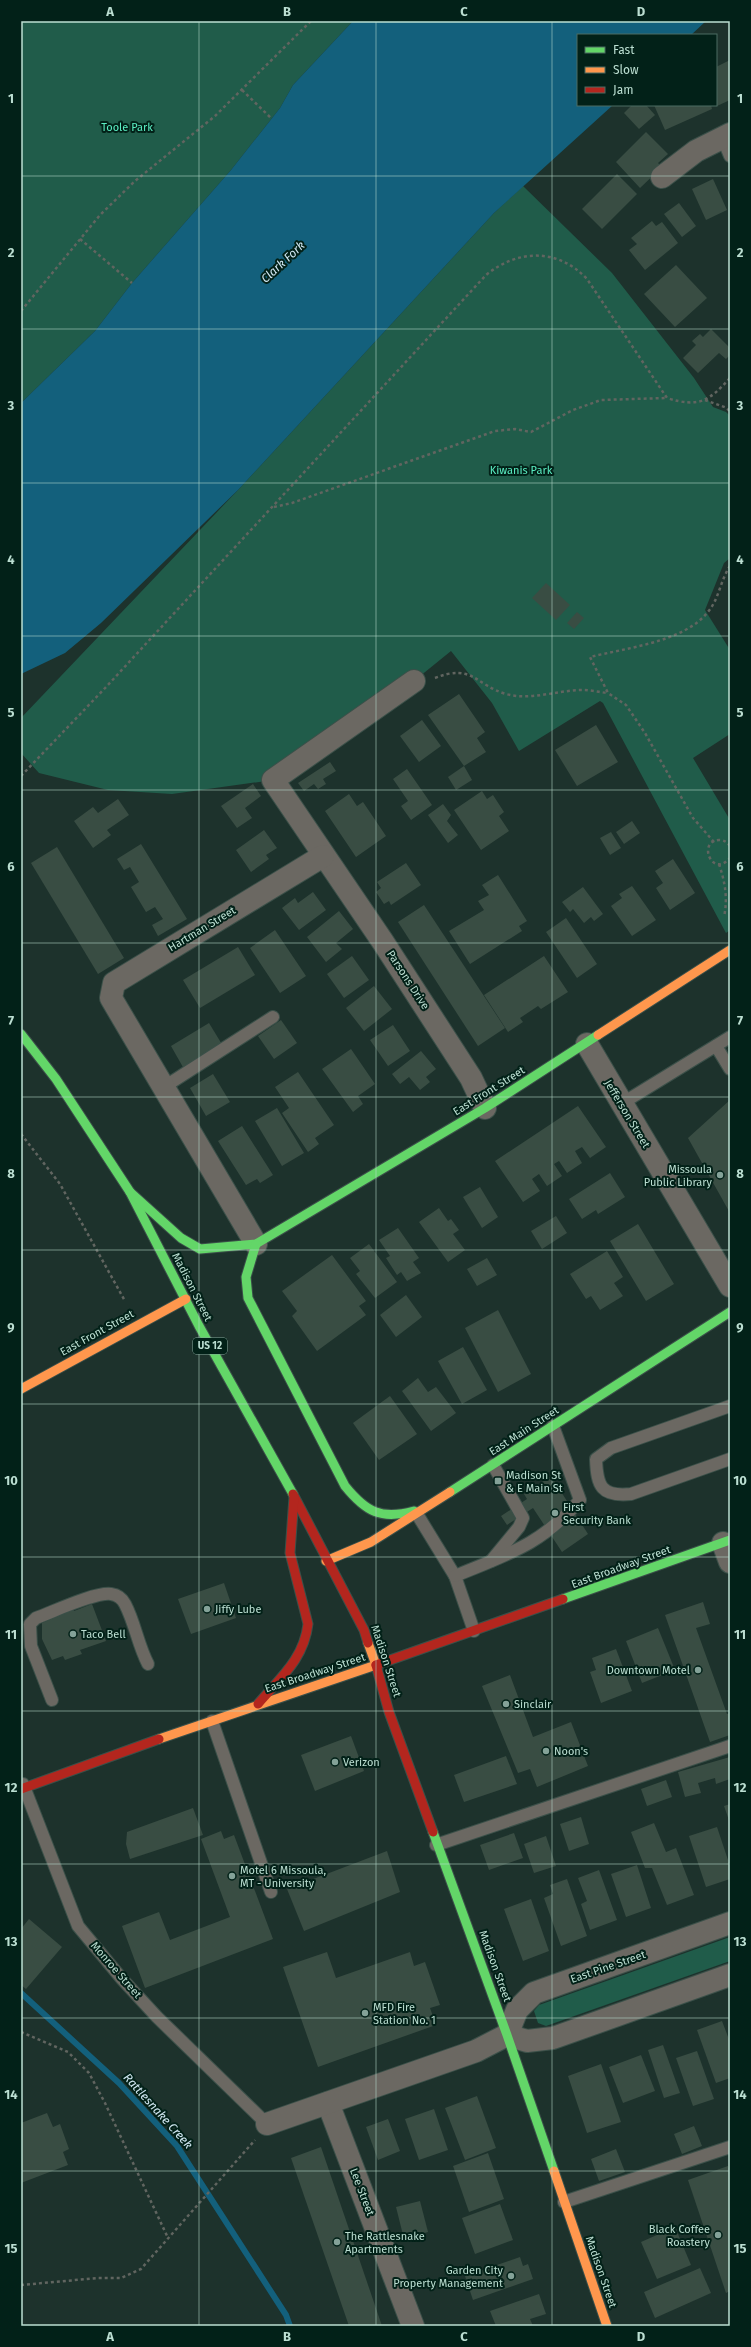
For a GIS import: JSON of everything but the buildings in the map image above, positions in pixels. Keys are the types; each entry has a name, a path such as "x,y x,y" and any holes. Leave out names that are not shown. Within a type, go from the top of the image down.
{"main road":[{"name":"East Front Street","path":"256,1244 485,1108 587,1044 730,950"},
{"name":"Madison Street","path":"21,1034 61,1086 130,1192 364,1630 376,1665 389,1712 436,1845 507,2035 607,2326"},
{"path":"130,1192 181,1238 200,1249 256,1244 247,1270 245,1284 248,1298 345,1486 362,1506 376,1514 391,1516 400,1515 429,1506"},
{"name":"East Front Street","path":"21,1389 186,1299"},
{"name":"East Main Street","path":"326,1561 371,1542 417,1514 730,1312"},
{"path":"258,1704 301,1656 308,1634 308,1624 290,1553 294,1497"},
{"name":"East Broadway Street","path":"22,1785 474,1631 728,1548"}],"street":[{"path":"662,177 696,151 727,142"},
{"path":"324,856 273,780 411,683"},
{"name":"Hartman Street","path":"256,1244 111,998 114,983 324,856"},
{"name":"Parsons Drive","path":"324,856 383,942 471,1078 485,1108"},
{"name":"Jefferson Street","path":"587,1044 621,1104 730,1286"},
{"name":"East Pine Street","path":"507,2035 517,2010 534,1993 730,1924"},
{"path":"267,2124 476,2051 507,2035 527,2041 553,2038 730,1974"},
{"name":"Lee Street","path":"328,2103 413,2326"}],"lane":[{"path":"164,1087 273,1017"},
{"path":"621,1104 730,1038"},
{"path":"716,1046 730,1069"},
{"path":"730,1406 611,1448 596,1459 597,1478 605,1490 615,1496 631,1494 730,1459"},
{"path":"454,1576 529,1545 549,1532 580,1500 554,1426"},
{"path":"490,1562 519,1527 523,1518 493,1465"},
{"path":"417,1514 454,1576 474,1631"},
{"path":"52,1700 31,1646 30,1624 36,1618 98,1595 112,1594 120,1597 126,1605 141,1652 148,1664"},
{"path":"212,1721 271,1892"},
{"path":"436,1845 730,1746"},
{"name":"Monroe Street","path":"22,1785 78,1926 122,1979 157,2017 267,2124"},
{"path":"564,2202 730,2147"}],"path":[{"path":"21,311 100,215 135,181 215,116 312,21"},
{"path":"242,90 272,119"},
{"path":"80,239 132,283"},
{"path":"21,776 273,507 486,275 499,264 515,257 538,256 565,260 576,267 588,279 667,398"},
{"path":"273,507 292,502 494,431 515,429 531,432 573,410 601,400 667,398 681,402 708,400 730,378"},
{"path":"705,400 726,408 730,412"},
{"path":"608,693 590,657 670,638 696,623 716,599 723,577 730,566"},
{"path":"411,683 420,683 449,672 471,674 488,686 506,694 528,696 583,690 608,693 626,705 645,733 693,818 714,842"},
{"path":"724,917 727,906 726,884 719,864 712,861 708,855 708,848 714,842 721,840 730,846"},
{"path":"719,864 730,858"},
{"path":"21,1134 60,1184 125,1301"},
{"path":"21,2032 68,2052 89,2073 105,2103 168,2238"},
{"path":"21,2285 121,2278 141,2269 254,2144"}],"green space":[{"name":"Toole Park","path":"21,21 353,21 293,85 280,108 231,170 132,283 95,331 21,403"},
{"name":"Kiwanis Park","path":"523,186 612,273 694,378 713,407 726,412 730,416 730,558 724,563 705,610 730,650 730,734 693,758 730,820 730,930 726,933 603,703 600,701 519,751 492,703 451,651 414,681 273,780 172,794 108,790 39,773 21,753 21,718 238,490 494,213"},
{"path":"730,1937 730,1961 546,2026 538,2023 534,2011 539,2005"}],"water":[{"name":"Clark Fork","path":"353,21 706,21 692,34 577,34 577,106 612,106 494,213 238,490 101,623 65,653 21,674 21,403 95,331 132,283 231,170 280,108 293,85"}],"waterway":[{"name":"Rattlesnake Creek","path":"21,1993 119,2083 177,2146 286,2315 290,2326"}],"traffic: fast":[{"path":"21,1034 56,1079 130,1192 199,1326 293,1494"},
{"path":"130,1192 181,1238 200,1249 256,1244 485,1108 598,1035"},
{"path":"256,1244 246,1277 248,1298 345,1486 360,1502 375,1512 392,1515 414,1511"},
{"path":"450,1492 730,1312"},
{"path":"563,1599 730,1540"},
{"path":"433,1832 507,2035 554,2171"}],"traffic: slow":[{"path":"598,1035 730,950"},
{"path":"21,1389 186,1299"},
{"path":"326,1561 371,1542 450,1492"},
{"path":"159,1739 376,1665 368,1643"},
{"path":"554,2171 607,2326"}],"traffic: jam":[{"path":"293,1494 364,1630 368,1643"},
{"path":"258,1704 290,1667 302,1648 306,1636 308,1624 290,1553 294,1497"},
{"path":"376,1665 563,1599"},
{"path":"376,1665 389,1712 433,1832"},
{"path":"21,1789 159,1739"}],"place":[{"name":"Missoula Public Library","path":"720,1175"},
{"name":"Madison St & E Main St","path":"498,1481"},
{"name":"First Security Bank","path":"555,1513"},
{"name":"Jiffy Lube","path":"207,1609"},
{"name":"Taco Bell","path":"73,1634"},
{"name":"Downtown Motel","path":"698,1670"},
{"name":"Sinclair","path":"506,1704"},
{"name":"Noon's","path":"546,1751"},
{"name":"Verizon","path":"335,1762"},
{"name":"Motel 6 Missoula, MT - University","path":"232,1876"},
{"name":"MFD Fire Station No. 1","path":"365,2013"},
{"name":"Black Coffee Roastery","path":"718,2235"},
{"name":"The Rattlesnake Apartments","path":"337,2242"},
{"name":"Garden City Property Management","path":"511,2276"}]}
